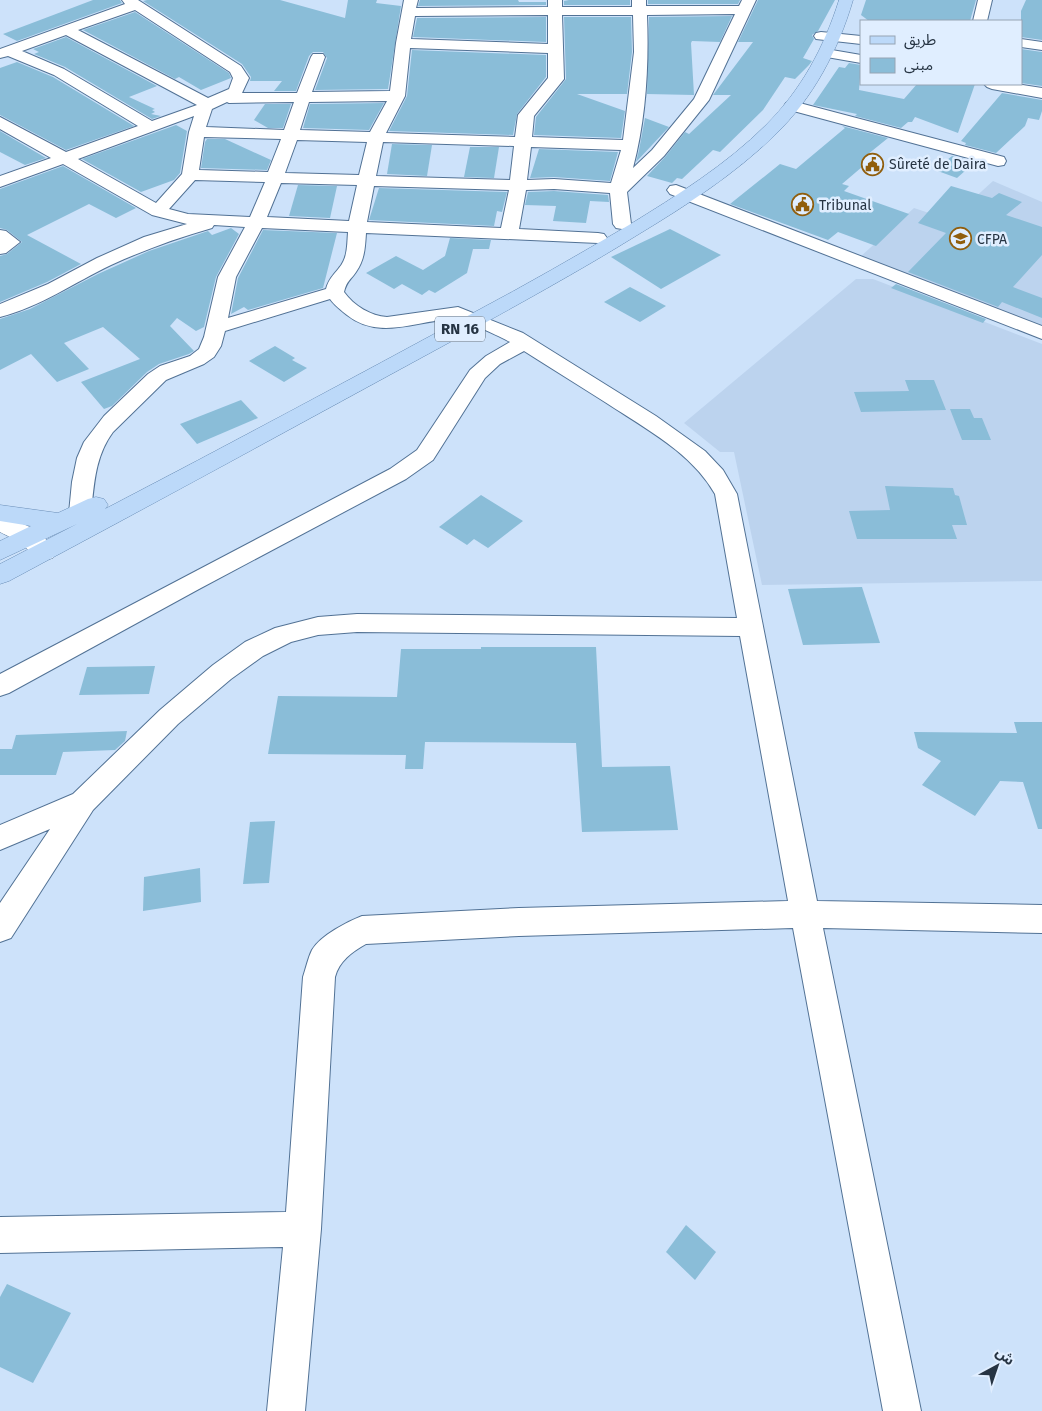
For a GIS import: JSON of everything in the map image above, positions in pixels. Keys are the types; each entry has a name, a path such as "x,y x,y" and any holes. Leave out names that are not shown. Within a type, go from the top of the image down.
{"main road":[{"name":"RN 16","path":"0,552 37,545 178,483 466,317 622,224 682,193 751,132 781,99 794,80 827,42 837,0"},
{"name":"RN 16","path":"0,575 69,518 593,254 756,143 792,106 807,86 846,0"},
{"path":"0,513 69,518"}],"street":[{"path":"980,20 985,0"},
{"path":"4,52 67,30 132,3 236,69 241,78 240,84 238,91 229,98"},
{"path":"190,175 275,176 367,180 518,185 554,184 618,190 658,153 702,100 747,5 411,6 403,43 397,96 376,136 367,180 357,227 353,261 348,270 338,279 335,292 341,301 372,322 387,323 466,317 516,336 649,421 697,456 715,475 726,494 805,914 902,1411"},
{"path":"509,234 518,185 526,115 556,78 555,6"},
{"path":"622,224 618,190 631,145 641,52 639,6"},
{"path":"67,30 206,105"},
{"path":"827,42 860,40"},
{"path":"827,42 860,59"},
{"path":"403,43 556,49"},
{"path":"1022,43 1042,46"},
{"path":"4,52 59,72 150,127"},
{"path":"69,518 83,484 91,450 112,420 156,377 165,371 204,356 211,345 227,277 256,223 292,134 302,97 318,57"},
{"path":"998,85 1042,93"},
{"path":"0,182 229,98 397,96"},
{"path":"150,241 164,213 190,175 197,132 206,105"},
{"path":"792,106 998,162"},
{"path":"0,122 164,213 200,221 598,238"},
{"path":"197,132 631,145"},
{"path":"682,193 1042,333"},
{"path":"0,310 55,288 103,262 150,241 216,222"},
{"path":"0,234 11,242 0,249"},
{"path":"215,328 335,292"},
{"path":"0,686 415,464 425,455 477,374 493,360 525,342"},
{"path":"0,522 37,545"},
{"path":"0,928 34,879 82,802 169,717 222,672 254,649 284,635 318,626 356,623 751,627"},
{"path":"0,838 82,802"},
{"path":"286,1411 303,1229 319,977 324,958 346,939 362,930 519,922 805,914 1042,919"},
{"path":"0,1235 303,1229"}],"shaded area":[{"name":"CFPA","path":"993,181 1042,202 1042,329 859,258 914,208 950,220"},
{"path":"856,279 873,279 1042,344 1042,581 762,585 734,452 720,452 684,423"}],"building":[{"path":"93,0 120,0 122,3 17,41 3,34"},
{"path":"280,0 345,18 348,0 377,0 376,3 401,6 388,89 315,90 327,58 323,52 313,52 309,56 296,91 274,91 282,81 250,81 251,77 242,64 143,1"},
{"path":"420,0 518,0 519,2 546,2 546,5 418,6"},
{"path":"630,0 630,5 564,5 564,1"},
{"path":"648,0 740,0 738,4 648,4"},
{"path":"758,0 835,0 818,31 812,35 814,39 803,58 812,61 795,79 785,77 763,110 720,152 713,150 682,179 677,178 672,183 647,176 685,132 689,134 731,95 713,95 753,42 738,42"},
{"path":"866,0 976,0 970,20 868,20 861,15"},
{"path":"1026,0 1042,0 1042,40 1022,37 1021,11"},
{"path":"135,12 229,73 231,78 201,90 179,77 175,79 83,30"},
{"path":"732,16 720,42 692,41 691,43 694,95 647,94 649,17"},
{"path":"546,17 546,42 413,37 417,18"},
{"path":"564,17 631,17 632,52 627,94 577,94 625,111 621,138 534,135 536,117 566,79"},
{"path":"66,37 157,86 129,97 155,109 152,110 155,112 151,114 161,116 152,119 65,67 34,54 39,52 33,49"},
{"path":"1022,49 1042,52 1042,86 1022,83"},
{"path":"412,50 546,55 546,77 517,114 513,135 389,131 407,96"},
{"path":"17,62 53,77 134,126 66,150 0,115 0,68"},
{"path":"849,63 860,65 859,90 904,99 916,85 975,85 958,133 915,117 912,122 908,122 901,128 855,116 857,114 813,105 839,67 845,68"},
{"path":"1002,93 1042,100 1042,111 1039,120 1028,118 1025,126 996,153 965,145 966,143 961,141"},
{"path":"384,103 369,130 303,128 310,104"},
{"path":"265,104 291,104 283,128 268,128 254,120"},
{"path":"645,118 669,127 636,162 639,150"},
{"path":"176,125 187,131 180,173 174,180 141,192 82,159"},
{"path":"842,126 888,138 862,159 869,161 842,184 849,186 844,191 909,214 876,246 838,232 828,240 730,204 780,164 796,169 845,128"},
{"path":"0,131 46,158 25,165 0,152"},
{"path":"207,139 225,139 271,160 267,170 201,168"},
{"path":"392,144 432,145 427,176 387,174"},
{"path":"470,147 499,147 494,178 464,177"},
{"path":"539,149 618,152 610,181 554,177 530,178"},
{"path":"952,156 975,162 957,178 935,170"},
{"path":"63,166 136,208 116,218 89,204 27,235 81,264 47,282 0,302 0,256 7,254 22,242 7,230 0,228 0,189"},
{"path":"298,185 337,186 330,218 289,216"},
{"name":"CFPA","path":"951,186 992,198 999,193 1022,202 1006,215 1042,227 1042,255 1013,287 1042,298 1042,318 1002,302 998,307 908,272 946,233 918,223"},
{"path":"379,188 507,192 502,212 497,211 494,226 369,220"},
{"path":"554,191 608,195 609,202 590,201 586,223 553,221 556,206 525,205 528,192"},
{"path":"231,228 239,234 216,277 204,327 196,331 177,318 170,326 194,351 159,364 147,372 112,406 104,409 81,382 140,359 103,327 64,343 89,369 57,382 31,354 0,370 0,319 30,309 98,274 149,251 208,231 212,235"},
{"path":"670,229 721,255 661,289 611,257"},
{"path":"263,230 337,233 323,288 248,310 244,307 231,314 238,278"},
{"path":"450,238 491,240 489,249 473,249 467,273 435,293 429,290 422,295 402,284 394,289 366,273 396,256 423,270 445,256"},
{"path":"896,284 986,319 983,323 891,288"},
{"path":"630,287 666,306 640,322 604,302"},
{"path":"275,346 295,358 292,360 307,368 284,382 249,361"},
{"path":"905,380 934,380 946,410 861,412 854,392 909,391"},
{"path":"241,400 258,418 197,444 180,424"},
{"path":"950,409 970,409 974,418 982,418 991,440 962,440"},
{"path":"885,486 953,488 955,495 959,496 967,525 952,525 957,539 857,539 849,511 890,510"},
{"path":"481,495 523,521 488,548 474,539 467,545 439,527"},
{"path":"862,587 880,643 803,645 788,589"},
{"path":"481,647 596,647 602,767 670,766 678,830 582,832 576,743 425,742 423,769 405,769 406,755 268,754 278,696 397,697 401,649 481,649"},
{"path":"155,666 149,694 79,695 87,667"},
{"path":"1014,722 1042,722 1042,829 1038,829 1023,782 1000,781 975,816 922,785 941,761 918,748 914,732 1017,733"},
{"path":"127,731 125,741 115,750 63,752 56,775 0,775 0,749 12,749 16,735"},
{"path":"275,821 269,883 243,884 250,822"},
{"path":"200,868 201,902 143,911 144,877"},
{"path":"686,1225 716,1252 695,1280 666,1252"},
{"path":"7,1284 71,1313 33,1383 0,1367 0,1297"}],"place":[{"name":"Sûreté de Daira","path":"873,164"},
{"name":"Tribunal","path":"803,205"},
{"name":"CFPA","path":"961,239"}]}
